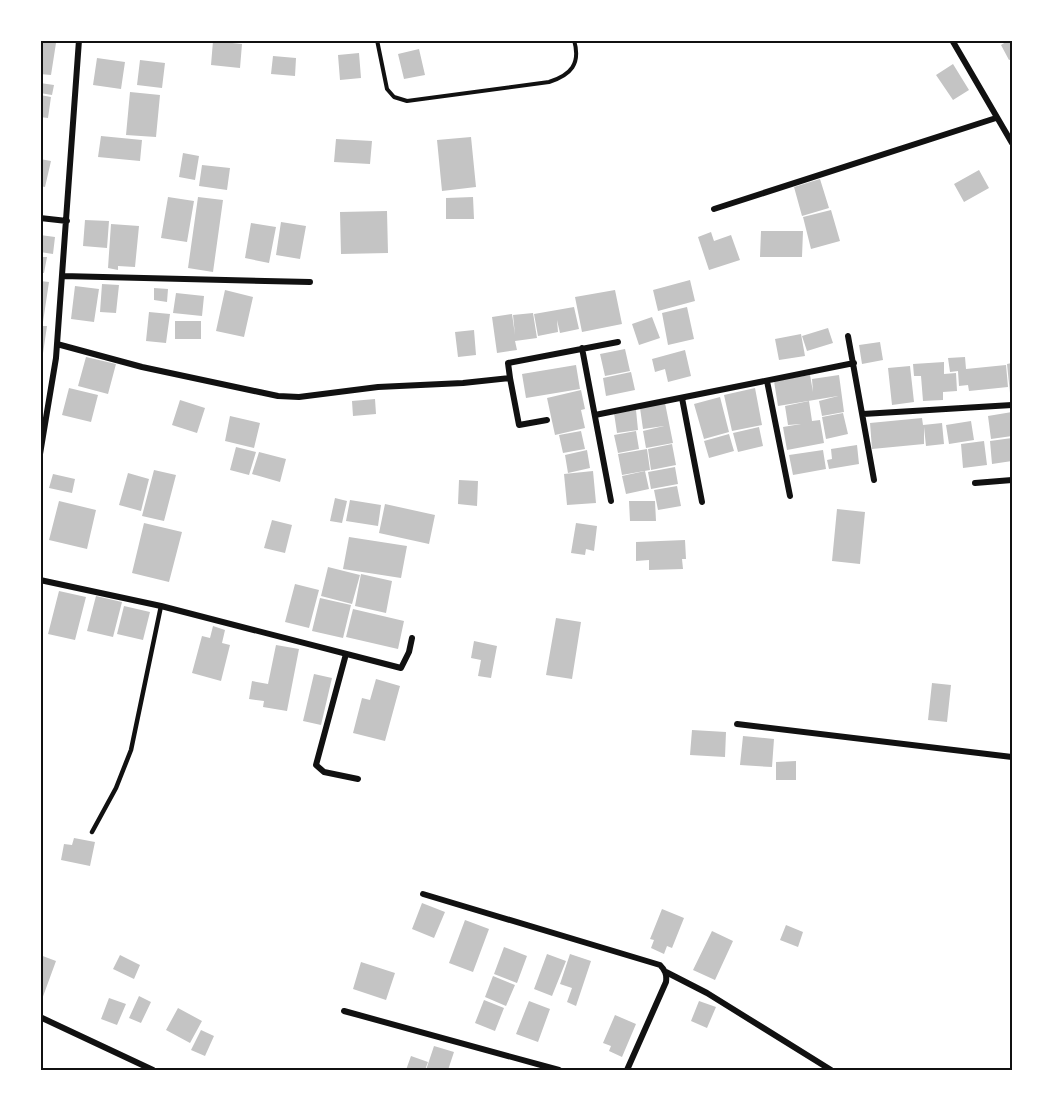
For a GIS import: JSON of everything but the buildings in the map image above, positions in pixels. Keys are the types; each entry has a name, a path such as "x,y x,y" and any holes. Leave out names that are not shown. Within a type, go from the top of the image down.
{"street":[{"path":"41,452 57,344 79,40"},
{"path":"952,40 1012,143"},
{"path":"714,209 996,118"},
{"path":"40,218 67,221"},
{"path":"62,276 310,282"},
{"path":"848,336 874,480"},
{"path":"546,420 519,425 508,363 618,342"},
{"path":"57,344 142,367 278,396 299,397 378,387 510,378"},
{"path":"582,348 611,501"},
{"path":"595,415 854,363"},
{"path":"766,381 790,496"},
{"path":"40,396 50,398"},
{"path":"682,398 702,502"},
{"path":"863,414 1012,405"},
{"path":"975,483 1012,480"},
{"path":"40,580 161,606 401,669 409,652 412,638"},
{"path":"346,654 316,765 324,772 358,779"},
{"path":"737,724 1012,757"},
{"path":"423,894 660,965 666,972 707,993 831,1071"},
{"path":"627,1071 666,982 666,972"},
{"path":"344,1011 559,1071"},
{"path":"40,1017 153,1071"}],"lane":[{"path":"92,832 116,788 131,750 161,606"}],"path":[{"path":"377,40 387,89 394,97 407,101 557,80 565,77 575,63 576,48 573,40"}]}
